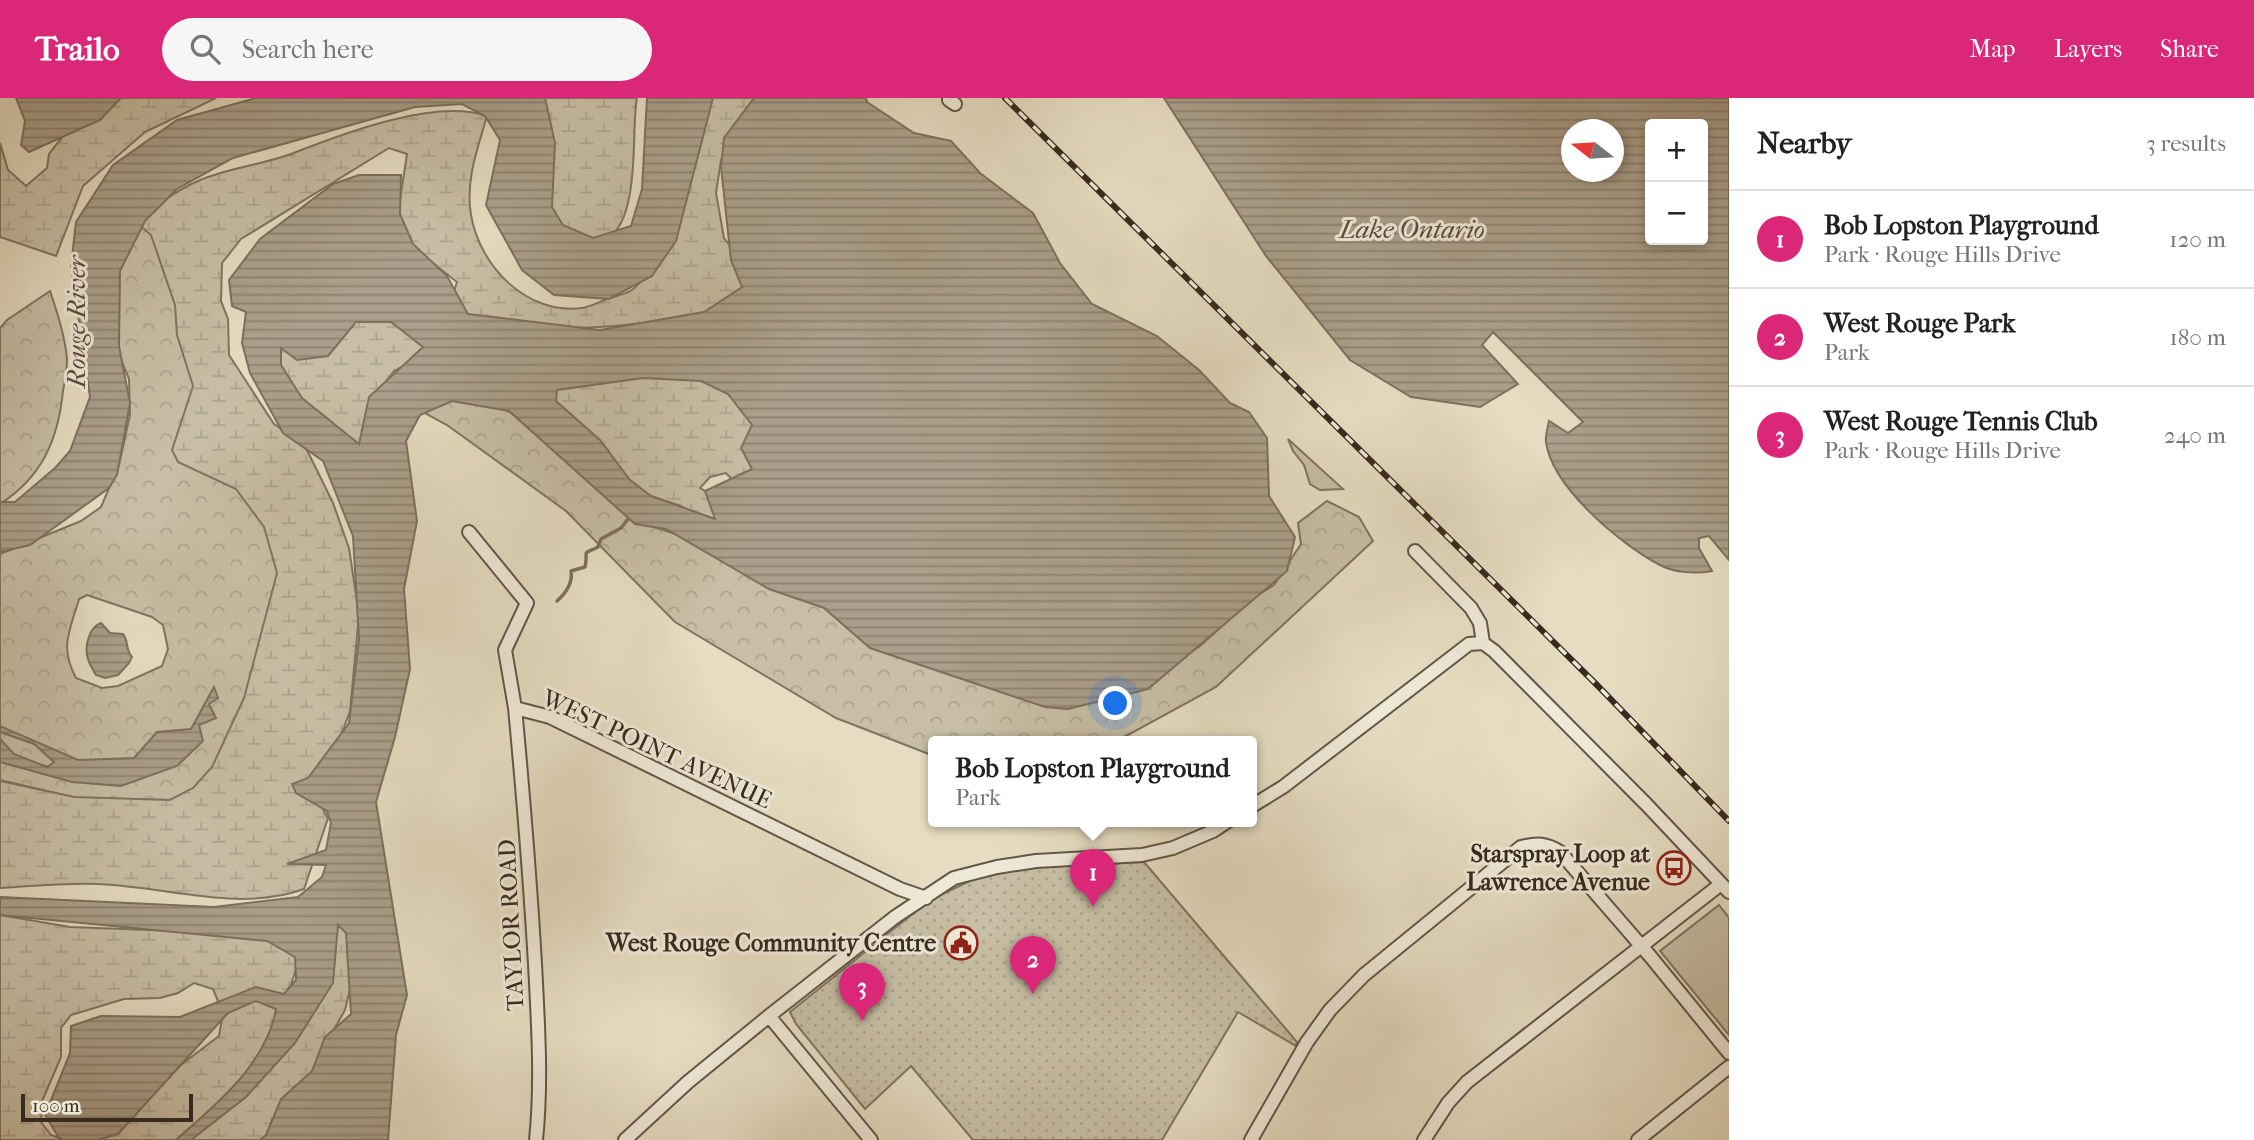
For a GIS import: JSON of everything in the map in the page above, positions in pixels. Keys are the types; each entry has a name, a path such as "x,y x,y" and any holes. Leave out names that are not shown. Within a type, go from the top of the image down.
{"street":[{"name":"WEST POINT AVENUE","path":"469,532 527,603 505,650 515,708 550,717 900,889 926,898"},
{"path":"1415,551 1471,608 1480,623 1483,643"},
{"path":"1257,803 1283,786 1469,644 1483,643 1588,745 1725,888 1642,947 1467,1082 1448,1103 1424,1140"},
{"name":"TAYLOR ROAD","path":"515,708 528,845 538,1023 539,1113 536,1140"},
{"path":"625,1140 688,1082 769,1016 895,917 954,878 1036,861 1142,855 1172,848 1219,827"},
{"path":"1251,1140 1307,1042 1330,1010 1364,975 1521,848 1535,843 1548,845 1560,852 1729,1053"},
{"path":"769,1016 871,1140"},
{"path":"1637,1140 1729,1067"}],"green space":[{"path":"112,98 216,98 145,132 83,186 56,256 0,237 0,143 8,170 26,186 47,168 49,154 70,127"},
{"path":"538,98 637,98 631,185 626,209 618,228 606,239 587,240 552,224"},
{"path":"708,98 763,98 745,116 721,160 716,193 724,238 756,279 721,312 632,324 560,328 525,327 493,322 467,314 451,300 457,282 411,246 397,220 407,154 389,148 241,239 222,263 221,301 228,319 229,355 274,424 304,444 333,503 349,548 359,615 350,711 341,735 307,781 328,818 304,889 253,899 97,884 0,888 0,781 74,797 170,800 193,788 212,767 244,698 277,573 264,527 236,489 178,462 172,450 193,386 177,335 175,305 151,235 138,224 142,214 184,188 209,177 280,158 362,128 416,115 442,112 466,112 487,116 473,164 470,190 471,215 484,252 509,284 525,295 543,304 562,308 585,307 627,293 637,286 650,270"},
{"path":"138,224 155,236 179,305 196,386 175,450 181,463 240,489 267,528 280,575 248,698 215,766 196,790 174,800 77,798 0,780 0,554 81,521 101,507 119,465 130,415 129,379 102,313","holes":["87,595 152,617 163,625 168,649 162,666 118,686 102,688 76,678 67,647 79,599"]},
{"path":"341,268 425,345 423,356 394,371 367,406 364,447 372,475 287,385 269,331"},
{"path":"50,291 61,325 67,359 61,409 52,441 37,469 27,482 0,504 0,328 7,320"},
{"path":"677,367 810,406 739,487 726,473 710,477 700,488 833,562 715,529 681,506 632,490 619,479 605,447 539,387"},
{"path":"449,391 481,395 513,414 631,519 687,538 1069,705 1101,701 1144,682 1200,646 1252,599 1274,585 1301,544 1298,523 1327,501 1359,517 1373,541 1216,687 1126,736 928,736 928,754 836,718 675,622 566,511 447,425 419,410"},
{"path":"1288,439 1343,489 1320,490 1310,484 1304,465"},
{"path":"1144,862 1297,1042 1296,1046 1238,1012 1162,1140 973,1140 911,1066 865,1109 796,1024 790,1012 930,900 974,879 1022,868"},
{"path":"1719,905 1729,918 1729,1035 1660,951"},
{"path":"347,909 352,981 345,1010 331,1035 319,1079 269,1140 90,1140 219,1036 223,1013 213,989 194,983 178,993 160,998 124,999 71,1015 61,1028 61,1057 43,1099 41,1122 51,1135 66,1140 0,1140 0,915 70,927 282,935 303,949 278,1023 330,921"}],"water":[{"path":"16,98 121,98 100,120 29,152 21,145 25,121"},
{"path":"256,98 545,98 555,143 552,207 563,225 593,238 631,226 642,189 647,98 713,98 676,241 652,276 609,299 554,295 522,270 486,205 500,140 485,116 462,104 415,107 233,158 177,189 145,221 120,271 119,346 130,403 117,475 109,488 30,545 0,552 0,502 15,502 55,468 70,451 90,397 71,266 76,222 113,165 177,120"},
{"path":"754,98 866,98 867,102 914,133 951,141 980,173 1033,213 1060,263 1092,304 1157,336 1199,370 1230,403 1249,412 1267,438 1269,496 1295,537 1287,571 1148,689 1068,709 1045,707 870,648 824,608 769,589 666,529 635,524 509,411 452,401 420,415 406,441 417,521 404,589 410,669 395,737 376,802 407,995 396,1035 388,1140 260,1140 266,1135 281,1099 312,1071 325,1037 351,1014 346,933 338,925 333,983 295,1043 246,1097 191,1140 176,1140 223,1097 251,1066 262,1048 276,1009 256,1001 228,1013 118,1134 97,1140 59,1138 45,1115 70,1053 71,1026 101,1016 180,1017 256,987 284,994 296,980 295,957 267,941 0,915 0,897 214,907 298,897 322,877 326,865 287,864 326,850 331,823 327,811 296,793 292,784 308,778 349,723 359,639 353,536 323,461 283,433 250,373 242,343 246,312 232,306 229,280 260,239 333,184 359,175 401,175 400,214 413,244 447,276 468,314 600,330 704,312 742,287 731,260 721,167 724,138","holes":["356,322 391,322 423,347 369,397 359,444 302,398 281,365 281,348 297,360 328,356","643,378 701,381 728,394 752,425 741,448 752,469 705,491 715,519 651,496 630,480 600,440 556,401 557,390"]},
{"name":"Lake Ontario","path":"1164,98 1729,98 1729,560 1709,536 1699,538 1699,548 1712,571 1686,572 1666,568 1627,544 1591,513 1561,477 1551,459 1546,442 1549,421 1568,433 1583,422 1493,332 1482,345 1518,384 1480,407 1411,397 1350,360 1266,256"},
{"path":"101,623 110,633 123,634 132,657 118,675 105,678 96,675 87,654 91,633"},
{"path":"214,687 218,698 209,704 216,718 199,725 203,741 177,766 121,786 72,782 0,762 0,739 14,754 47,767 54,762 34,744 0,732 0,726 78,760 134,758 157,732 191,729"}],"waterway":[{"path":"557,601 568,588 571,571 585,567 586,553 598,547 601,539 621,528 628,519"}],"railway":[{"path":"1005,98 1596,684 1729,821"}],"place":[{"name":"Starspray Loop at Lawrence Avenue","path":"1674,868"},
{"name":"Bob Lopston Playground","path":"1093,907"},
{"name":"West Rouge Community Centre","path":"961,943"},
{"name":"West Rouge Park","path":"1033,994"},
{"name":"West Rouge Tennis Club","path":"862,1021"}],"water label":[{"name":"Rouge River","path":"76,322"}]}
